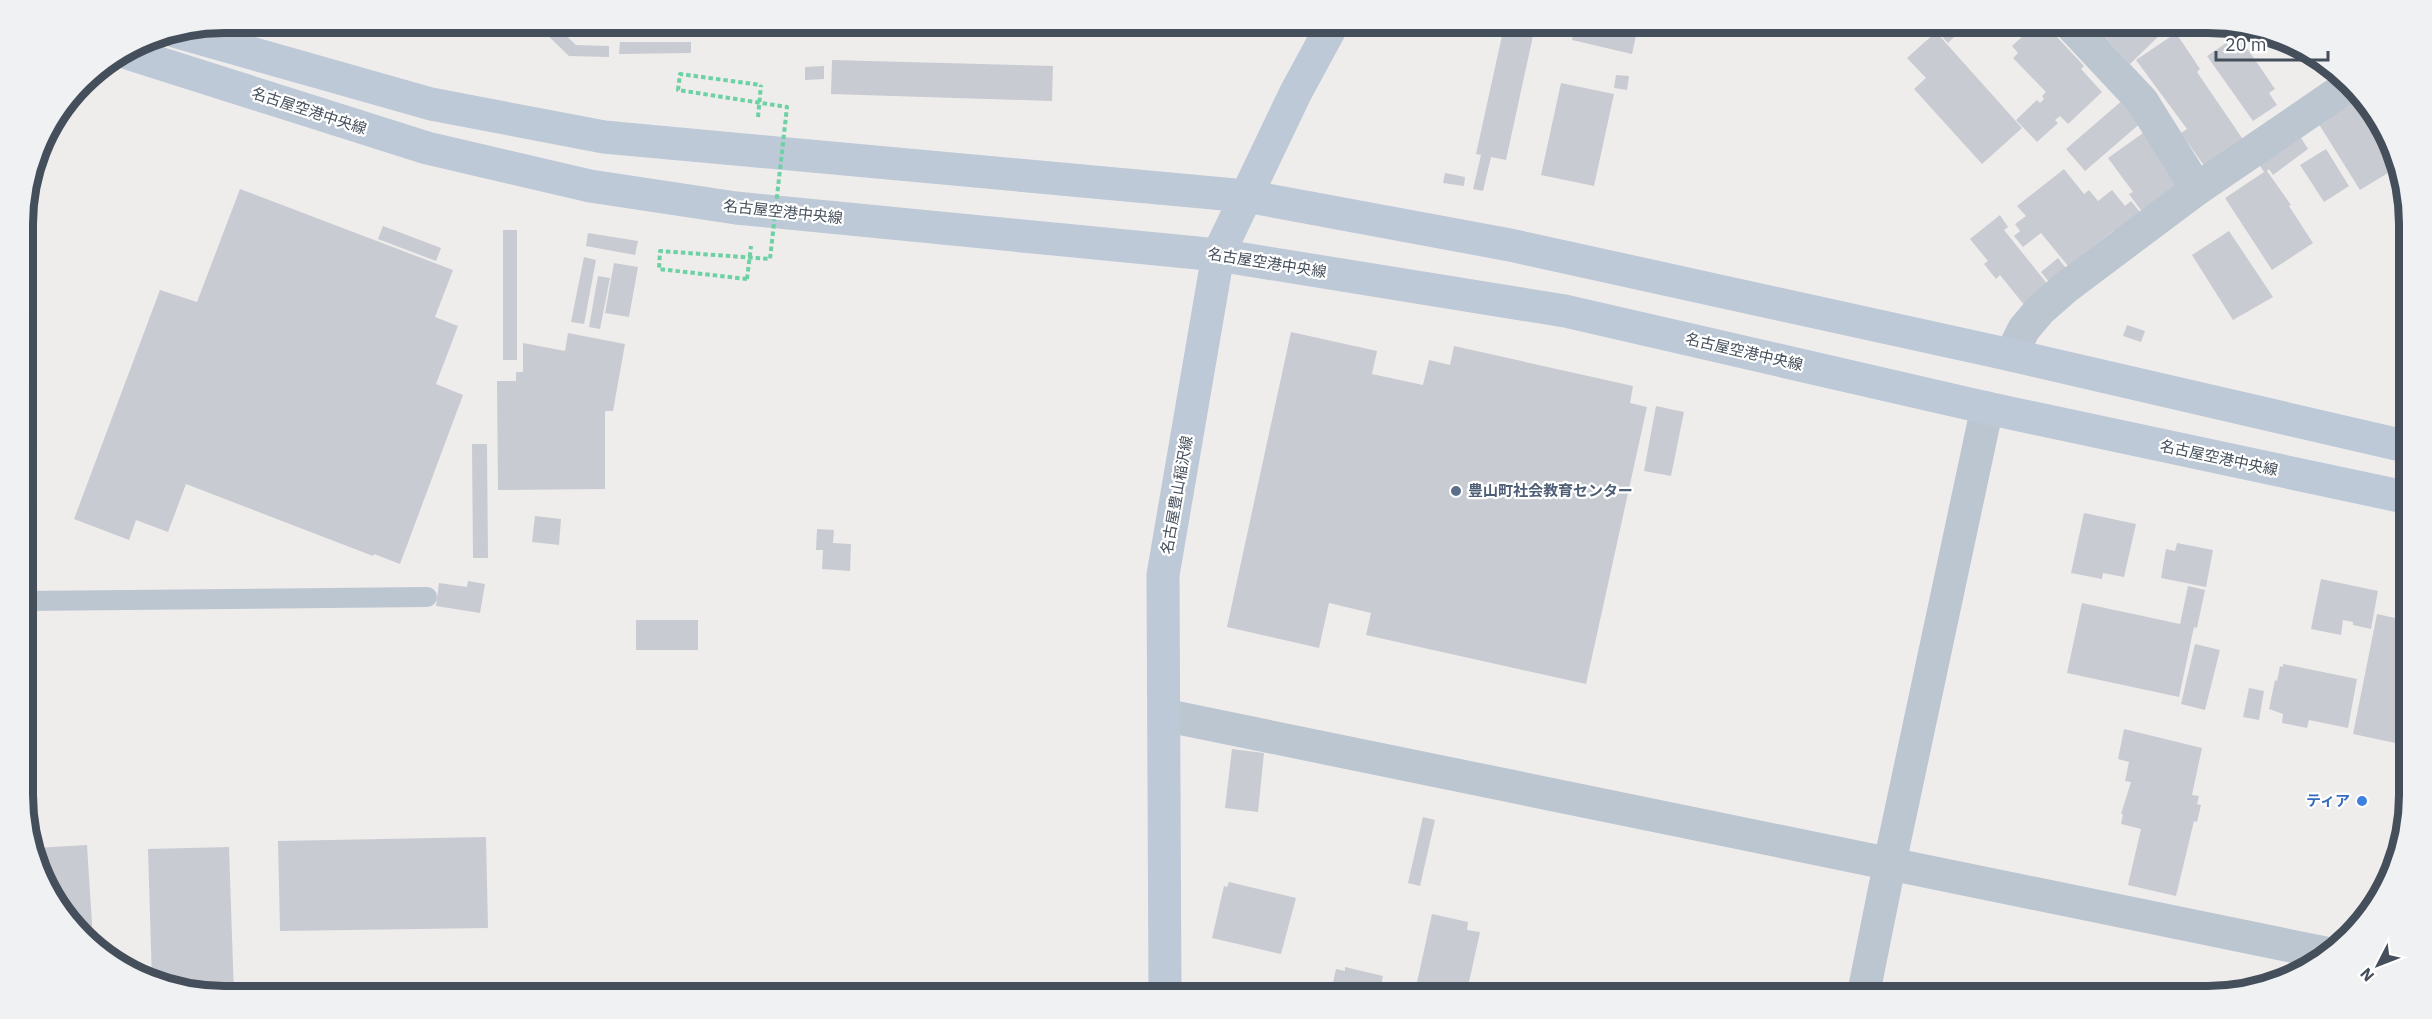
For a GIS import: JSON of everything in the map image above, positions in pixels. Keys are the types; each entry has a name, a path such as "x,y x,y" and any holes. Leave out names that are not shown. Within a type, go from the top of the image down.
{"main road":[{"name":"名古屋豊山稲沢線","path":"1165,986 1163,575 1218,255 1296,92 1328,33"},
{"path":"192,36 431,104 604,137 1246,196 1510,245 2011,355 2399,445"},
{"name":"名古屋空港中央線","path":"135,55 427,148 590,186 736,208 1218,255 1565,311 1987,408 2399,496"}],"street":[{"path":"2078,33 2142,101 2197,189"},
{"path":"2011,355 2024,329 2040,310 2065,288 2197,189 2343,89"},
{"path":"1865,986 1987,408"},
{"path":"1164,715 2318,951"}],"lane":[{"path":"33,602 426,597"}],"path":[{"path":"752,236 747,279 659,268 660,251 770,260 787,107 678,90 680,74 761,85 758,118"}],"building":[{"path":"545,33 563,33 576,45 609,46 609,57 569,56"},
{"path":"1503,33 1534,33 1506,160 1491,157 1483,191 1473,189 1481,155 1476,154"},
{"path":"1573,33 1637,33 1632,54 1572,40"},
{"path":"1937,33 2022,128 1982,164 1914,89 1926,78 1907,58"},
{"path":"1939,33 1958,33 1948,43"},
{"path":"2026,33 2053,33 2084,66 2081,69 2102,92 2068,124 2060,116 2055,120 2058,123 2037,142 2016,120 2037,100 2040,103 2046,92 2013,58 2018,53 2012,46"},
{"path":"2101,33 2162,33 2130,64"},
{"path":"2176,33 2200,69 2197,72 2244,141 2205,167 2181,133 2187,129 2136,60"},
{"path":"2239,36 2275,89 2269,93 2277,105 2253,121 2207,56"},
{"path":"620,42 691,42 691,53 619,54"},
{"path":"832,60 1053,66 1052,101 831,94"},
{"path":"824,66 824,79 805,80 805,67"},
{"path":"1616,75 1629,76 1627,90 1614,88"},
{"path":"1561,83 1614,94 1594,186 1541,175"},
{"path":"2349,96 2373,128 2392,171 2360,190 2315,118"},
{"path":"2124,99 2143,121 2085,171 2066,149"},
{"path":"2143,133 2184,189 2146,217 2129,194 2133,192 2108,158"},
{"path":"2298,133 2308,149 2273,175 2269,169 2267,171 2291,205 2289,206 2313,243 2272,270 2225,198 2264,172 2257,161"},
{"path":"2326,149 2349,186 2324,202 2300,165"},
{"path":"2064,169 2084,194 2089,190 2098,201 2112,190 2125,206 2131,201 2144,217 2118,238 2113,231 2068,266 2041,233 2023,247 2014,236 2020,231 2015,224 2026,216 2017,206"},
{"path":"1445,173 1465,177 1464,186 1443,183"},
{"path":"240,189 453,270 435,317 458,326 436,384 463,395 400,564 374,554 373,556 186,484 168,532 136,520 129,540 74,519 160,290 197,302"},
{"path":"2000,215 2008,227 2004,230 2049,286 2025,306 2000,275 1996,279 1984,264 1988,261 1970,239"},
{"path":"383,226 441,248 436,261 378,239"},
{"path":"503,230 517,230 517,360 503,360"},
{"path":"2229,231 2273,297 2233,320 2192,255"},
{"path":"588,233 638,241 635,255 586,246"},
{"path":"584,257 596,260 584,324 571,322"},
{"path":"2058,258 2069,272 2052,286 2041,272"},
{"path":"614,263 638,267 629,317 605,313"},
{"path":"598,276 610,278 600,329 589,327"},
{"path":"2127,325 2145,331 2141,342 2123,336"},
{"path":"1291,332 1377,351 1372,374 1423,385 1429,360 1450,365 1454,346 1633,386 1630,403 1647,407 1586,684 1366,635 1371,613 1329,603 1319,648 1227,627"},
{"path":"568,333 625,344 613,411 605,411 605,489 498,490 497,381 516,381 516,372 523,372 523,343 565,351"},
{"path":"1656,406 1684,412 1671,476 1644,471"},
{"path":"472,444 487,444 488,558 473,558"},
{"path":"2084,513 2136,524 2124,577 2103,573 2102,579 2071,573"},
{"path":"535,516 561,519 559,545 532,542"},
{"path":"817,529 834,530 833,543 851,544 850,571 822,569 823,550 816,550"},
{"path":"2177,543 2213,550 2206,587 2161,578 2166,549 2175,551"},
{"path":"2321,579 2378,591 2371,629 2343,620 2341,635 2311,629"},
{"path":"468,581 485,584 480,613 436,606 439,583 467,587"},
{"path":"2188,586 2205,590 2197,628 2194,627 2179,697 2067,673 2082,603 2180,624"},
{"path":"2377,614 2399,619 2399,744 2353,734"},
{"path":"636,620 698,620 698,650 636,650"},
{"path":"2195,644 2220,650 2205,710 2181,704"},
{"path":"2283,664 2357,679 2348,728 2309,720 2307,728 2282,723 2283,714 2269,709 2275,680 2277,681 2280,666 2283,667"},
{"path":"2249,688 2264,691 2259,720 2243,717"},
{"path":"2124,729 2202,748 2192,795 2199,796 2197,804 2201,805 2197,822 2194,821 2176,896 2128,885 2141,829 2121,824 2123,814 2121,814 2131,782 2125,781 2129,762 2118,759"},
{"path":"1232,749 1264,753 1258,812 1225,808"},
{"path":"1423,817 1435,820 1420,886 1408,883"},
{"path":"486,837 488,928 280,931 278,841"},
{"path":"87,845 93,933 72,911 59,891 40,848"},
{"path":"229,847 234,986 211,986 186,982 152,971 148,849"},
{"path":"1229,882 1296,898 1281,954 1212,938 1224,886 1227,887"},
{"path":"1432,914 1468,922 1467,930 1480,932 1468,986 1416,986"},
{"path":"1345,967 1383,976 1381,986 1332,986 1336,969 1345,971"}],"place":[{"name":"豊山町社会教育センター","path":"1456,491"},
{"name":"ティア","path":"2362,801"}]}
